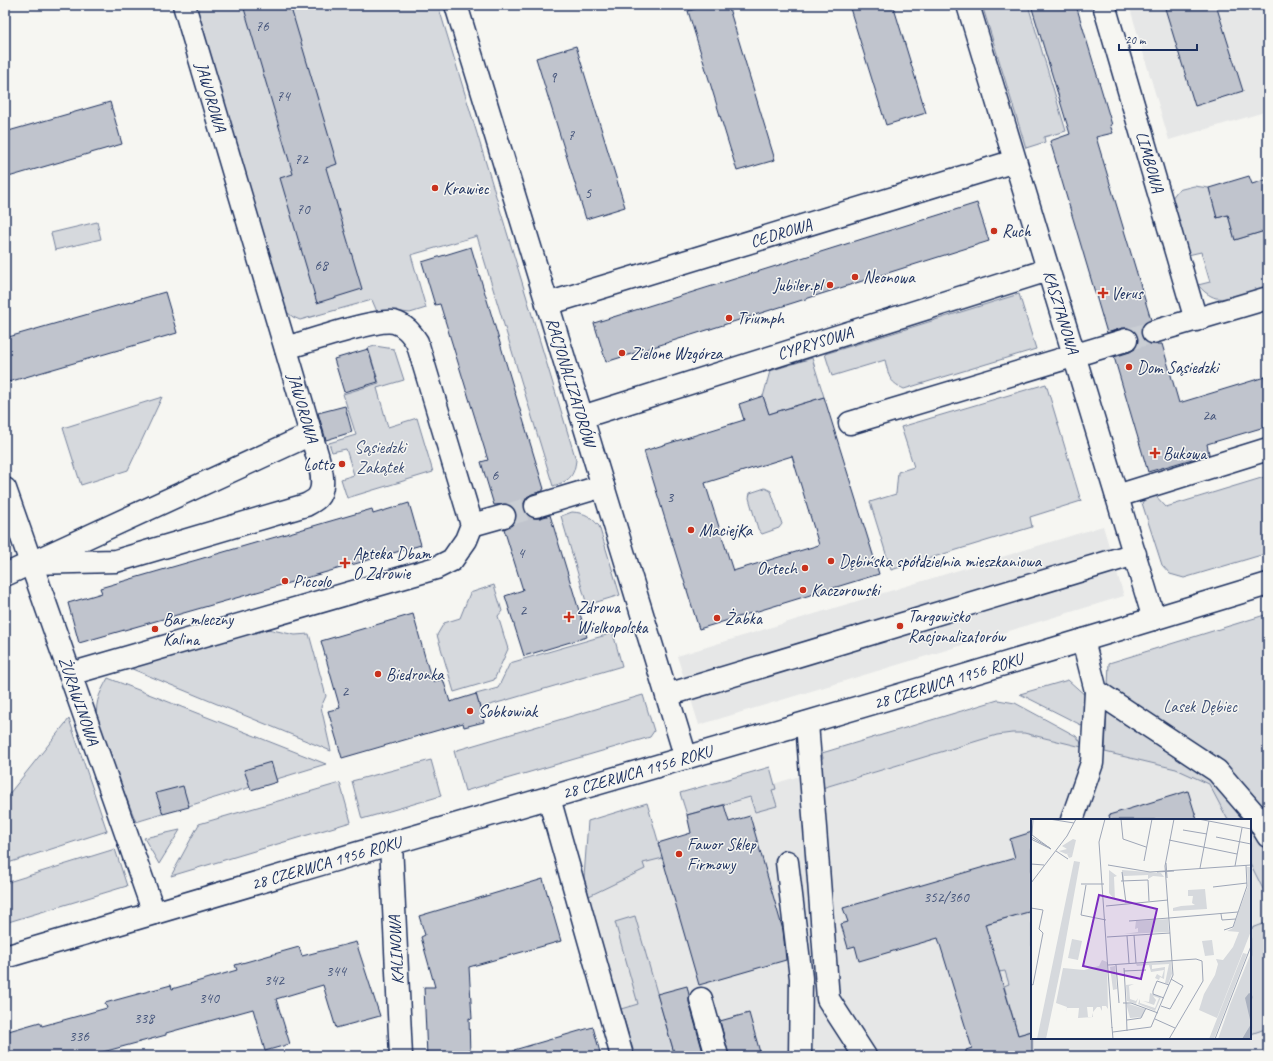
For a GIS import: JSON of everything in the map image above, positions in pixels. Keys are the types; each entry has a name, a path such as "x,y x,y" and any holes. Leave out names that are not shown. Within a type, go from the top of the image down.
{"street":[{"name":"JAWOROWA","path":"5,575 31,563 116,561 306,505 317,498 323,487 322,476 311,434 184,5"},
{"name":"RACJONALIZATORÓW","path":"456,5 686,758"},
{"name":"KASZTANOWA","path":"968,5 1154,619"},
{"name":"LIMBOWA","path":"1104,5 1196,320"},
{"name":"CEDROWA","path":"547,304 1015,161"},
{"name":"CYPRYSOWA","path":"582,416 1048,270"},
{"path":"1152,332 1268,298"},
{"path":"70,674 436,568 452,560 466,540 472,525 417,342 408,330 393,322 375,322 286,348"},
{"path":"850,423 1126,340"},
{"path":"31,563 311,434"},
{"path":"1117,496 1268,448"},
{"path":"536,506 603,486"},
{"name":"ŻURAWINOWA","path":"5,489 154,912"},
{"path":"472,525 504,516"},
{"path":"667,695 1135,554"},
{"name":"28 CZERWCA 1956 ROKU","path":"5,957 154,912 807,723 1268,584"},
{"path":"1072,819 1092,763 1096,691 1083,640"},
{"path":"1096,691 1217,771 1256,816 1268,836"},
{"path":"807,723 828,999 864,1056"},
{"path":"549,798 622,1056"},
{"name":"KALINOWA","path":"391,844 401,1056"},
{"path":"787,862 801,978 800,1056"},
{"path":"702,999 717,1056"}],"shaded area":[{"path":"1129,5 1268,5 1268,111 1169,140"},
{"name":"Targowisko Racjonalizatorów","path":"1103,526 1124,596 699,725 677,656"},
{"path":"1024,733 1176,769 1209,784 1227,819 1031,819 1031,1039 1251,1039 1251,865 1268,899 1268,1056 612,1056 566,891 586,886 584,878 658,842 691,833 685,810 800,776 801,796 804,796 826,787 997,735"}],"green space":[{"path":"194,5 438,5 576,460 574,471 570,478 553,486 477,236 411,255 426,308 410,313 393,311 378,314 372,300 300,320 293,317 283,309"},
{"path":"982,5 1028,5 1066,131 1044,137 1045,142 1026,148"},
{"path":"1194,186 1209,188 1217,218 1228,215 1235,240 1268,230 1268,286 1235,297 1221,299 1211,296 1198,285 1210,282 1201,252 1188,255 1172,198 1178,190"},
{"path":"97,222 101,239 55,250 51,233"},
{"path":"1019,294 1036,349 904,389 890,378 885,360 832,376 825,354"},
{"name":"Sąsiedzki Zakątek","path":"375,346 394,349 404,380 377,388 388,427 417,418 433,472 347,498 341,479 354,475 346,449 332,452 329,443 356,435 343,394 379,383 368,348"},
{"path":"812,358 824,397 769,414 763,397 770,371"},
{"path":"1046,384 1081,501 1030,517 1032,527 891,570 870,502 896,494 898,472 914,467 901,427"},
{"path":"162,397 128,470 81,485 63,428"},
{"path":"1268,476 1268,553 1184,578 1170,574 1162,565 1142,503 1146,498 1153,493 1166,507"},
{"path":"765,488 771,491 782,524 779,528 762,534 758,529 749,498 750,493"},
{"path":"572,512 581,513 587,516 599,526 620,595 587,605 561,516"},
{"path":"494,585 502,611 498,616 508,649 494,680 454,692 437,635 444,623 460,618 470,593"},
{"name":"Lasek Dębiec","path":"1268,614 1268,899 1251,865 1251,819 1227,819 1209,784 1176,769 1105,752 1109,663"},
{"path":"259,627 295,635 309,634 326,696 321,707 331,751 125,666"},
{"path":"613,633 622,666 480,708 476,694 498,688 510,663"},
{"path":"108,678 326,764 136,822 98,726 96,712 98,700"},
{"path":"1068,680 1086,696 1085,727 1020,694"},
{"path":"643,695 654,731 650,737 465,791 454,751"},
{"path":"998,700 1015,703 1076,736 1082,747 1024,733 997,735 822,788 818,759 823,758 822,753"},
{"path":"69,719 107,831 5,864 5,799"},
{"path":"431,760 441,796 362,819 352,781"},
{"path":"770,767 776,789 772,790 777,806 755,812 750,797 687,815 680,793"},
{"path":"340,783 351,822 171,876 199,824"},
{"path":"647,803 663,858 643,863 645,869 589,896 584,878 588,821"},
{"path":"180,830 159,864 144,838"},
{"path":"115,849 127,886 5,923 5,883"},
{"path":"1027,900 1031,913 1031,1031 1018,1035 1004,986 1009,984 1005,971 999,972 979,926 1014,916"},
{"path":"635,916 675,1056 635,1056 621,1009 638,1004 615,922"},
{"path":"1268,922 1268,1028 1251,1034 1251,929"}],"building":[{"path":"243,5 290,5 337,164 326,168 362,289 317,303 280,178 293,174"},
{"path":"708,5 728,5 775,160 737,171 688,11"},
{"path":"849,5 893,5 926,113 886,125"},
{"path":"1031,5 1076,5 1112,125 1110,125 1113,133 1096,137 1151,320 1144,324 1141,329 1141,335 1144,341 1150,344 1162,344 1179,403 1268,376 1268,426 1207,444 1209,454 1148,472 1114,357 1135,349 1138,343 1138,337 1134,331 1128,328 1122,328 1107,333 1050,141 1070,134"},
{"path":"1164,5 1216,5 1243,91 1195,106"},
{"path":"576,46 625,207 586,219 536,58"},
{"path":"110,102 122,144 5,178 5,132"},
{"path":"1249,176 1252,184 1268,179 1268,230 1235,240 1228,215 1217,218 1209,188"},
{"path":"977,203 989,241 606,362 594,323"},
{"path":"471,247 544,489 543,491 527,497 524,503 524,510 528,515 534,518 550,515 587,637 524,656 505,596 523,590 504,529 513,524 516,519 516,513 513,507 507,504 494,505 481,462 488,460 440,304 435,305 422,262"},
{"path":"165,292 177,333 5,383 5,338"},
{"path":"368,349 378,382 344,392 334,359"},
{"path":"763,396 769,414 824,397 879,574 699,629 644,451 744,420 739,404","holes":["792,456 819,545 733,571 705,483"]},
{"path":"345,406 352,432 326,440 318,413"},
{"path":"409,503 421,545 79,643 68,603 102,593 100,588 372,509 373,514"},
{"path":"413,614 432,682 443,679 450,702 476,694 484,722 464,727 463,723 342,758 328,711 340,708 321,641"},
{"path":"271,762 277,782 251,790 244,770"},
{"path":"183,786 189,807 163,814 156,793"},
{"path":"1188,791 1197,819 1110,819 1109,815"},
{"path":"724,805 729,822 750,816 783,930 786,960 699,985 658,843 691,833 687,815"},
{"path":"1031,832 1031,911 985,924 1018,1035 1031,1031 1032,1056 966,1056 966,1050 972,1048 938,938 859,961 855,946 848,948 841,924 848,922 843,908 1015,858 1010,839"},
{"path":"543,879 561,941 469,967 472,1019 469,1018 470,1056 427,1056 424,987 435,987 421,937 425,935 419,916"},
{"path":"356,942 380,1016 336,1028 323,985 276,999 290,1044 265,1051 253,1009 88,1056 5,1056 5,1032 40,1022 42,1026 107,1008 105,1003 171,985 172,989 237,970 235,965 299,947 302,956"},
{"path":"687,986 689,1002 704,1056 675,1056 657,994"},
{"path":"749,1013 761,1056 729,1056 720,1021"},
{"path":"593,1027 601,1056 515,1056 514,1050"}],"tunnel":[{"path":"1126,340 1153,332"},
{"path":"504,516 536,506"}],"place":[{"name":"Krawiec","path":"435,188"},
{"name":"Ruch","path":"994,231"},
{"name":"Neonowa","path":"855,277"},
{"name":"Jubiler.pl","path":"830,285"},
{"name":"Verus","path":"1103,293"},
{"name":"Triumph","path":"729,318"},
{"name":"Zielone Wzgórza","path":"622,353"},
{"name":"Dom Sąsiedzki","path":"1129,367"},
{"name":"Bukowa","path":"1155,453"},
{"name":"Lotto","path":"342,464"},
{"name":"MaciejKa","path":"691,530"},
{"name":"Dębińska spółdzielnia mieszkaniowa","path":"831,561"},
{"name":"Apteka Dbam O Zdrowie","path":"345,563"},
{"name":"Ortech","path":"805,568"},
{"name":"Piccolo","path":"285,581"},
{"name":"Kaczorowski","path":"803,590"},
{"name":"Zdrowa Wielkopolska","path":"569,617"},
{"name":"Żabka","path":"717,618"},
{"name":"Targowisko Racjonalizatorów","path":"900,626"},
{"name":"Bar mleczny Kalina","path":"155,629"},
{"name":"Biedronka","path":"378,674"},
{"name":"Sobkowiak","path":"470,711"},
{"name":"Fawor Sklep Firmowy","path":"679,854"}]}
